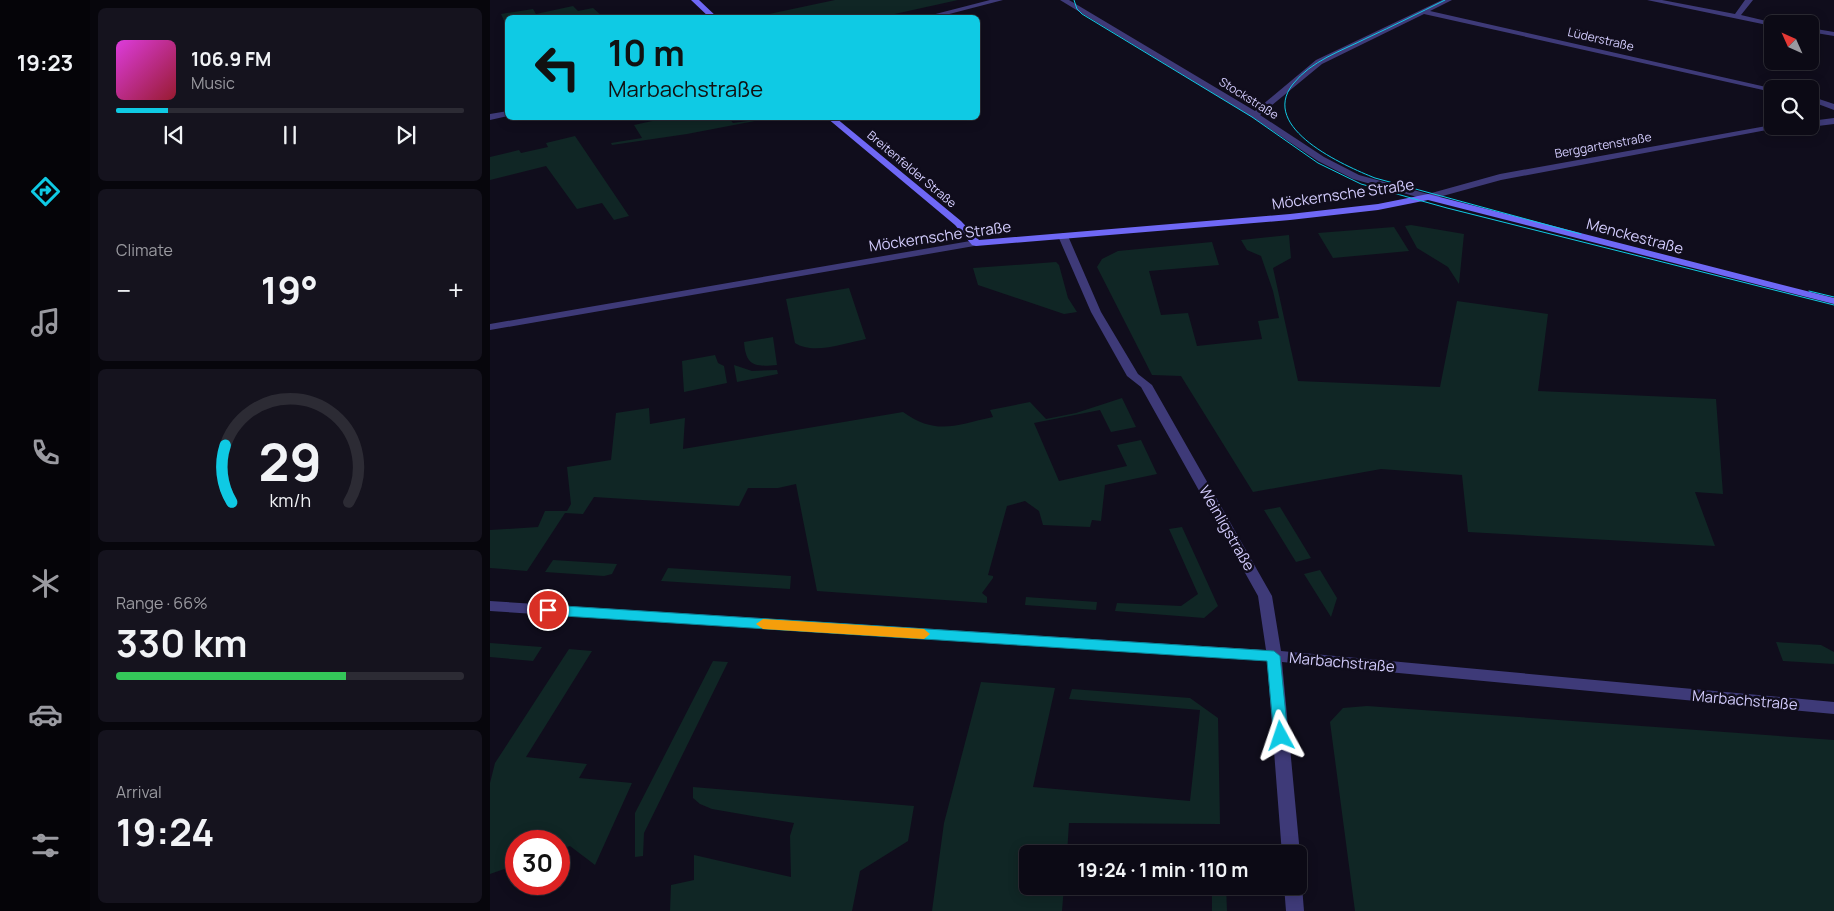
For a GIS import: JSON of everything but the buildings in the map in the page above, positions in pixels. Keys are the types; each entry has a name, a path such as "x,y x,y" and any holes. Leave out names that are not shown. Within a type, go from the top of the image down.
{"main road":[{"path":"695,0 712,15"},
{"name":"Breitenfelder Straße","path":"832,120 958,223 976,243"},
{"name":"Möckernsche Straße","path":"976,243 1378,208 1428,197"},
{"name":"Menckestraße","path":"1428,197 1834,302"}],"street":[{"path":"936,15 999,0"},
{"name":"Stockstraße","path":"1064,0 1255,115 1321,159 1356,176 1428,197"},
{"path":"1255,115 1319,62 1448,0"},
{"path":"1650,0 1764,22"},
{"path":"1736,17 1749,0"},
{"name":"Lüderstraße","path":"1424,12 1764,88"},
{"path":"1819,32 1834,34"},
{"path":"1819,101 1834,107"},
{"path":"490,117 505,114"},
{"path":"1819,123 1834,121"},
{"name":"Berggartenstraße","path":"1428,197 1500,177 1764,130"},
{"name":"Weinligstraße","path":"1063,236 1096,312 1133,376 1146,385 1265,596 1274,656 1290,845"},
{"name":"Möckernsche Straße","path":"490,328 976,243"},
{"name":"Marbachstraße","path":"490,606 1274,656 1834,708"},
{"path":"1294,895 1295,911"}],"green space":[{"path":"835,0 958,0 890,15 764,15"},
{"path":"573,6 578,11 593,8 601,15 505,15 505,23 501,14 533,9 536,14"},
{"path":"657,120 731,120 733,123 760,120 687,134 612,145 611,143 642,138 634,125"},
{"path":"575,136 629,216 614,220 602,203 577,209 546,166 490,180 490,157 519,150 521,153 548,147 546,143"},
{"path":"1411,225 1464,234 1459,284 1448,267 1417,248 1405,226"},
{"path":"1394,227 1409,251 1333,258 1318,233"},
{"path":"1289,235 1291,258 1273,268 1298,381 1440,387 1457,301 1548,314 1538,391 1716,399 1723,494 1695,492 1715,546 1468,532 1462,475 1381,469 1253,492 1181,376 1152,375 1097,267 1102,259 1118,251 1212,242 1219,265 1149,271 1161,315 1188,313 1197,346 1262,339 1258,321 1279,318 1273,291 1261,256 1247,250 1241,240"},
{"path":"1056,262 1059,265 1068,298 1077,312 1064,314 978,285 973,268"},
{"path":"849,288 866,339 820,348 811,348 795,343 786,299"},
{"path":"773,337 777,365 762,366 749,360 744,342"},
{"path":"715,355 718,363 724,366 727,383 684,392 682,361"},
{"path":"734,365 752,371 777,370 778,374 737,382"},
{"path":"1122,398 1136,427 1111,432 1100,410 1034,423 1059,481 1127,466 1117,445 1141,440 1157,474 1105,485 1101,521 1092,520 1090,527 1043,525 1039,511 1025,501 1007,506 988,575 993,576 993,578 982,593 987,597 987,603 817,591 796,484 778,488 748,488 739,506 594,497 583,514 565,513 527,571 490,568 490,530 538,527 545,511 567,511 571,504 567,467 611,460 616,413 649,408 650,424 685,418 683,449 903,412 926,424 947,426 993,417 990,410 1030,402 1046,419 1076,413"},
{"path":"1280,507 1311,558 1296,562 1264,510"},
{"path":"1182,527 1218,606 1204,618 1115,611 1117,603 1181,606 1198,594 1169,529"},
{"path":"553,560 617,564 612,574 604,576 545,572"},
{"path":"668,568 791,576 790,589 661,581"},
{"path":"1320,570 1337,598 1331,617 1304,574"},
{"path":"1026,597 1097,602 1096,610 1025,605"},
{"path":"1776,642 1821,645 1834,652 1834,664 1783,661"},
{"path":"490,643 542,647 533,661 490,657"},
{"path":"569,649 592,651 526,757 587,764 579,778 632,783 595,865 570,846 570,830 505,830 505,869 490,874 490,783 495,763"},
{"path":"713,661 728,662 644,833 643,856 635,857 635,813"},
{"path":"981,682 1055,688 1033,787 1190,801 1200,710 1069,699 1072,689 1190,698 1218,718 1220,824 1069,823 1068,845 1019,845 1019,895 1063,895 1062,911 932,911 944,823"},
{"path":"1367,706 1834,740 1834,911 1355,911 1330,722 1343,708"},
{"path":"693,787 914,806 908,841 860,871 852,911 670,911 671,885 694,880 694,855 791,877 790,836 794,823 712,809 700,804 693,798"},
{"path":"1212,895 1226,895 1227,911 1212,911"}],"tram line":[{"path":"1074,0 1077,9 1082,14 1252,117 1318,163 1361,184 1447,208 1834,305"},
{"path":"1445,0 1337,52 1308,69 1293,84 1285,100 1287,116 1296,130 1327,155 1375,178 1581,234"},
{"path":"1809,291 1834,297"}],"slow traffic":[{"path":"763,624 924,634"}],"route":[{"path":"548,610 1274,656 1281,736"}]}
